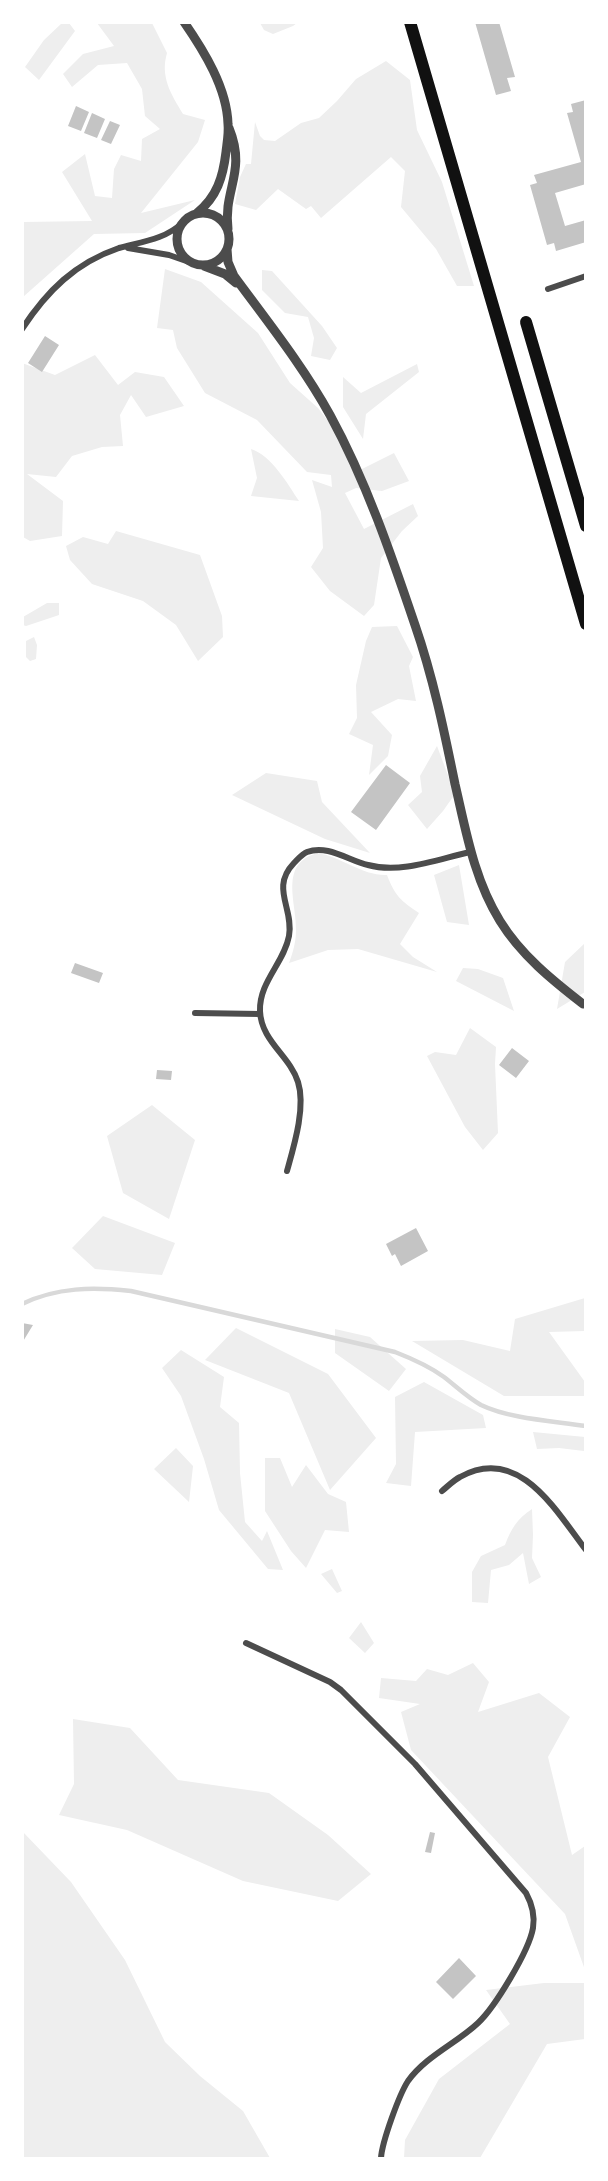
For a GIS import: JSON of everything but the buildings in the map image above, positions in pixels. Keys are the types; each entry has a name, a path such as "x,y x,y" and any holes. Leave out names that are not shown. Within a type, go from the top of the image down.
{"highway":[{"path":"410,22 585,624"},
{"path":"526,322 585,526"}],"street":[{"path":"184,22 205,52 222,95 228,126 236,143 237,169 228,208 227,249 231,268 329,413 373,507 416,628 438,704 470,852 484,891 497,916 513,939 546,975 583,1004"},
{"path":"22,329 45,297 69,273 103,254 169,233 207,204 219,186 225,166 228,126"},
{"path":"197,213 214,214 224,222 229,232"},
{"path":"182,222 177,232 177,245 183,256 192,263"},
{"path":"118,249 141,249 202,265 225,274 248,296"},
{"path":"202,265 209,265 220,260 227,249"},
{"path":"548,288 585,276"},
{"path":"286,1171 298,1123 300,1095 298,1081 265,1032 260,1014 260,1000 265,984 289,936 290,923 282,885 287,870 305,852 316,850 327,850 366,865 391,869 470,852"},
{"path":"195,1013 260,1014"},
{"path":"442,1491 460,1477 472,1472 485,1469 511,1472 534,1485 544,1494 585,1550"},
{"path":"246,1643 330,1682 352,1700 415,1764 526,1893 534,1913 532,1935 494,2004 476,2025 440,2051 409,2081 399,2100 381,2158"}],"shaded area":[{"path":"62,23 69,23 75,31 39,80 25,67 44,40"},
{"path":"97,23 152,23 167,53 166,78 174,99 183,114 205,120 198,142 141,213 195,200 145,233 94,234 23,297 23,222 92,221 62,172 85,154 95,196 112,198 114,169 121,155 141,161 142,139 160,129 145,116 142,89 127,63 98,65 72,87 63,74 83,54 114,46"},
{"path":"260,23 297,23 273,34 264,30"},
{"path":"386,61 410,80 417,130 442,182 474,286 457,286 436,249 401,207 405,171 391,157 321,218 311,206 306,209 278,189 256,210 235,204 240,177 246,164 251,164 255,122 264,140 275,141 301,123 319,118 356,79"},
{"path":"165,269 201,282 258,333 290,383 318,408 345,443 356,472 394,453 409,481 382,491 356,488 345,493 364,529 413,504 418,516 402,531 381,558 374,605 364,616 330,591 311,567 323,548 321,512 312,480 332,487 331,475 307,472 257,420 205,393 177,348 173,330 157,328"},
{"path":"262,270 272,271 322,326 337,348 330,360 311,356 314,338 308,317 285,313 262,290"},
{"path":"95,355 118,385 135,372 164,377 184,406 146,417 131,395 120,415 123,446 102,447 72,456 56,477 27,474 63,501 62,536 30,541 23,537 22,363 55,375"},
{"path":"417,364 419,372 366,414 363,439 343,407 343,377 361,393"},
{"path":"251,449 272,464 299,501 251,496 257,478"},
{"path":"116,531 200,555 222,616 223,637 198,661 176,625 143,601 92,584 70,560 66,546 83,537 108,544"},
{"path":"47,603 59,603 59,615 23,625 23,617"},
{"path":"397,626 413,657 409,666 416,701 398,699 371,712 392,735 388,756 369,775 373,745 349,734 357,718 356,685 366,641 372,627"},
{"path":"34,637 37,645 36,659 30,661 26,657 26,641"},
{"path":"437,746 455,794 427,829 408,805 422,792 420,776"},
{"path":"266,773 317,781 322,802 370,853 325,839 232,795"},
{"path":"318,853 369,873 387,875 399,897 419,913 400,944 413,957 437,972 358,949 328,950 289,963 296,934 292,885 294,875 298,865 306,858"},
{"path":"459,865 469,925 447,922 434,875"},
{"path":"585,943 585,992 557,1009 565,962"},
{"path":"463,968 478,969 503,978 514,1011 456,981"},
{"path":"470,1028 496,1047 498,1133 483,1150 465,1127 427,1056 435,1052 456,1055"},
{"path":"152,1105 195,1140 169,1219 123,1193 107,1136"},
{"path":"103,1216 175,1243 162,1275 95,1269 72,1248"},
{"path":"585,1298 585,1331 549,1332 585,1382 585,1396 504,1396 412,1341 463,1340 510,1351 515,1319"},
{"path":"236,1328 328,1374 376,1438 330,1490 289,1393 205,1360"},
{"path":"335,1329 370,1337 406,1369 389,1391 335,1353"},
{"path":"181,1350 224,1377 220,1407 239,1423 240,1473 245,1522 262,1541 267,1531 283,1570 268,1569 219,1510 204,1459 181,1396 162,1368"},
{"path":"424,1382 483,1415 486,1428 415,1432 411,1486 386,1483 396,1464 395,1397"},
{"path":"533,1432 585,1437 585,1453 559,1448 537,1449"},
{"path":"176,1448 193,1466 189,1502 154,1469"},
{"path":"265,1458 280,1458 292,1487 306,1465 328,1494 346,1502 349,1532 325,1530 306,1568 291,1551 265,1511"},
{"path":"532,1509 532,1558 541,1577 529,1584 523,1553 509,1565 491,1570 488,1603 472,1602 472,1572 481,1556 505,1545 515,1525"},
{"path":"332,1569 342,1591 337,1593 321,1574"},
{"path":"361,1622 374,1643 365,1653 349,1638"},
{"path":"473,1663 489,1682 478,1712 539,1693 570,1717 548,1757 572,1855 585,1846 585,1970 565,1914 411,1750 401,1712 420,1704 379,1698 381,1678 416,1681 427,1669 448,1675"},
{"path":"73,1719 130,1728 178,1780 269,1793 328,1835 371,1874 338,1901 243,1881 127,1830 59,1815 74,1784"},
{"path":"23,1832 71,1882 125,1960 165,2042 200,2076 243,2111 270,2158 23,2158"},
{"path":"544,1983 585,1983 585,2039 547,2044 480,2158 404,2158 405,2140 439,2079 510,2024 486,1990"}],"waterway":[{"path":"22,1304 62,1291 103,1289 131,1291 395,1352 433,1369 476,1402 493,1410 586,1426"}]}
